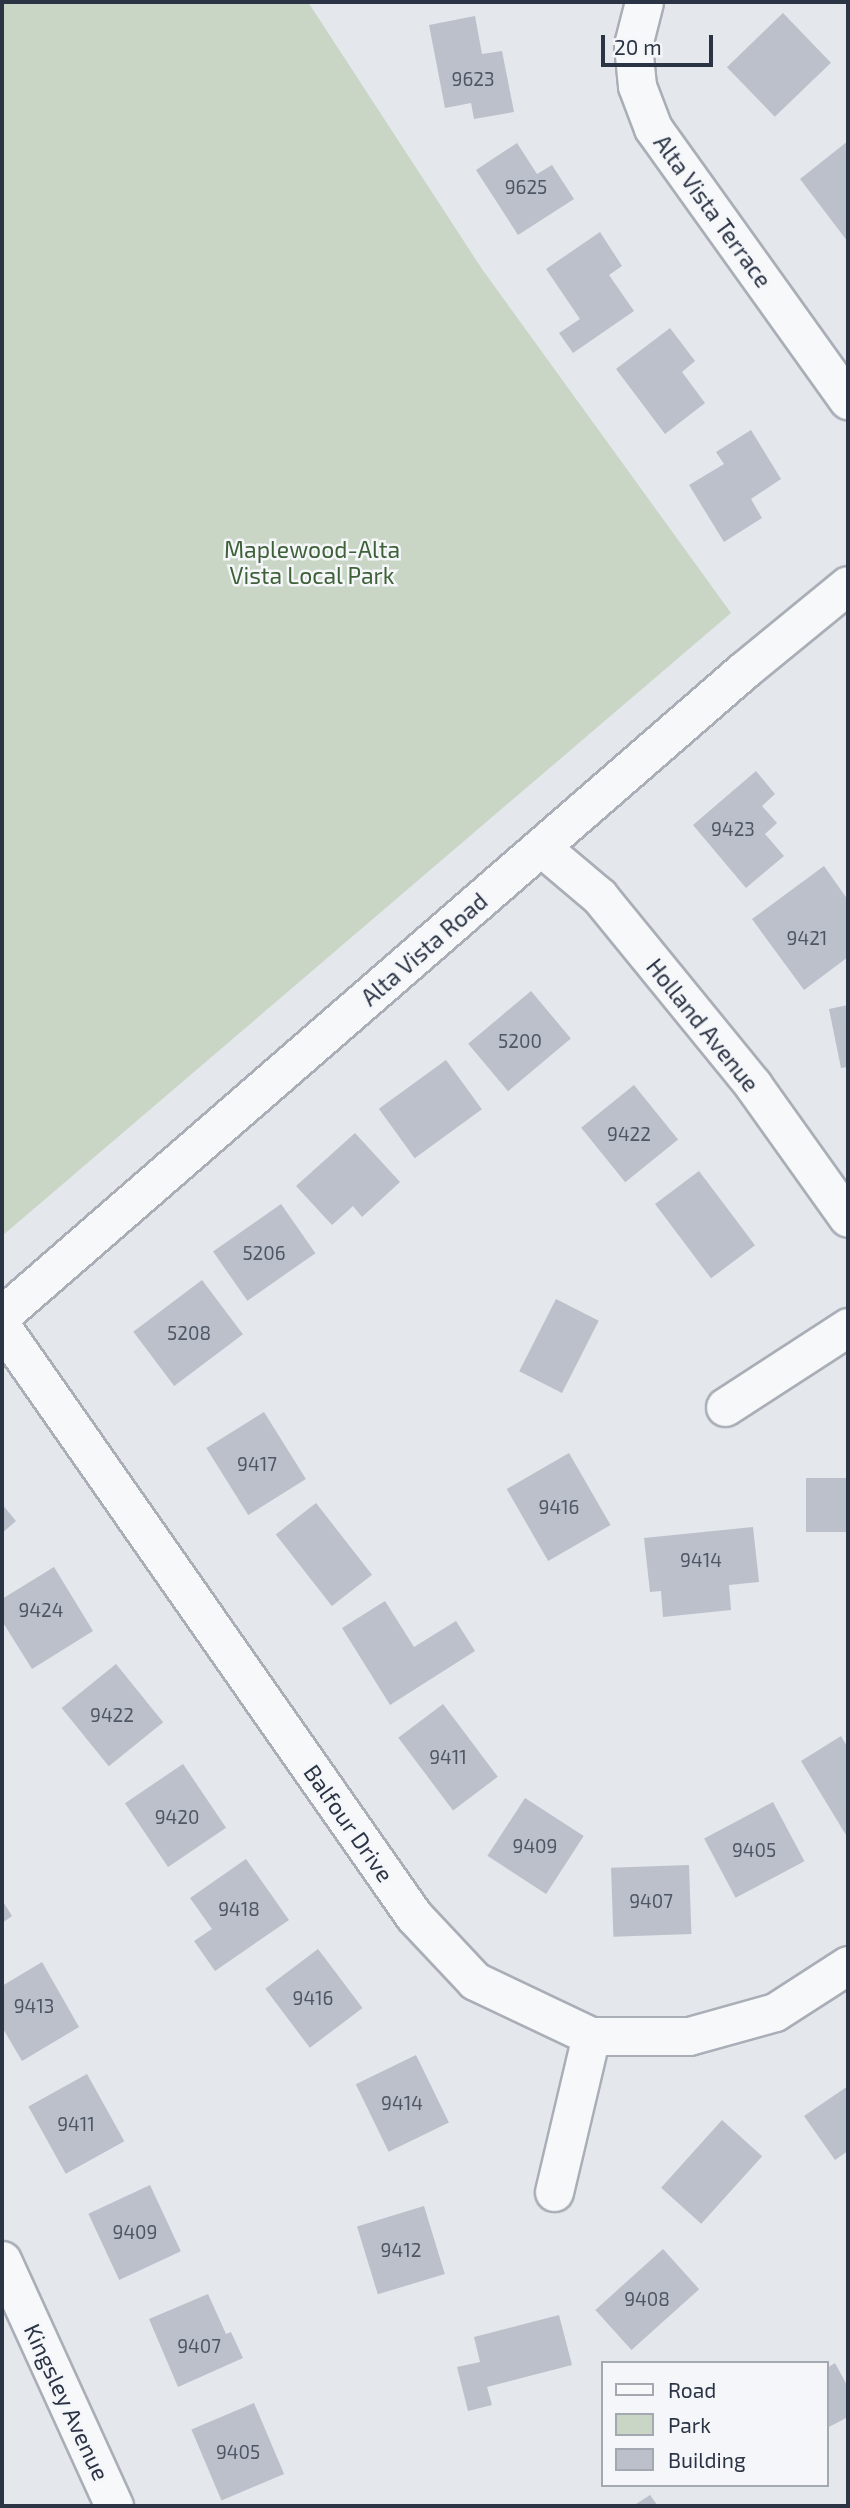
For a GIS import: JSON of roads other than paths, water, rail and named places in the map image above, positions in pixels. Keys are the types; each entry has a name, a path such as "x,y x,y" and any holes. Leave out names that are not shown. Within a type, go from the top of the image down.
{"street":[{"name":"Alta Vista Terrace","path":"644,2 634,45 637,86 653,128 848,400"},
{"name":"Alta Vista Road","path":"2,1315 848,584"},
{"name":"Holland Avenue","path":"541,847 599,896 753,1085 848,1218"},
{"name":"Balfour Drive","path":"2,1326 414,1916 475,1981 591,2036 689,2036 775,2012 848,1965"},
{"path":"725,1407 848,1327"},
{"path":"554,2192 591,2036"},
{"name":"Kingsley Avenue","path":"2,2260 114,2506"}],"park label":[{"name":"Maplewood-Alta Vista Local Park","path":"312,562"}]}
